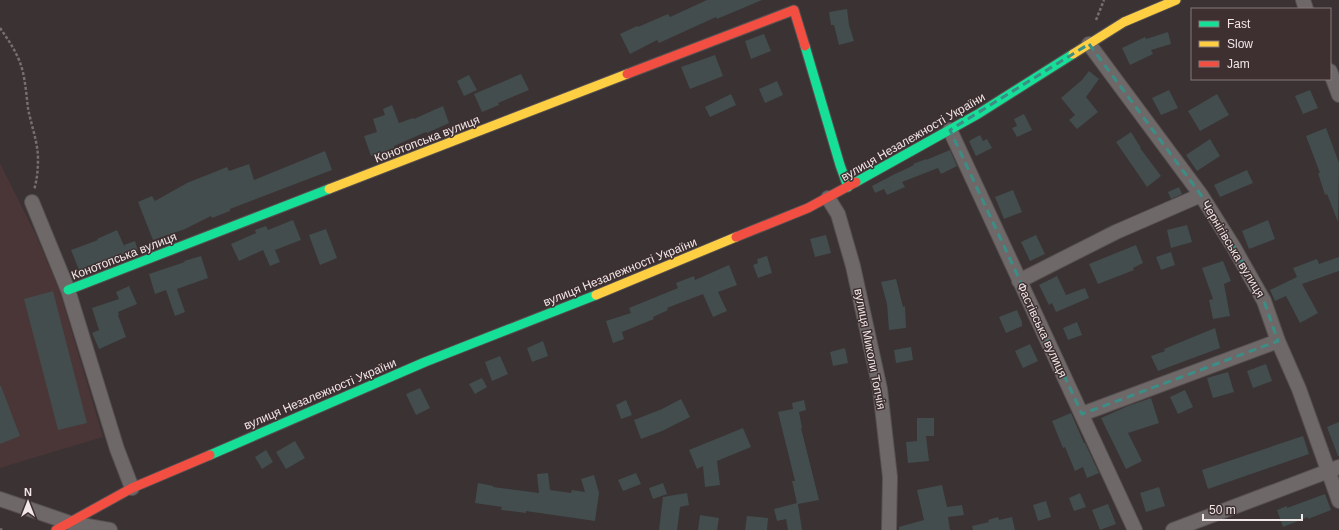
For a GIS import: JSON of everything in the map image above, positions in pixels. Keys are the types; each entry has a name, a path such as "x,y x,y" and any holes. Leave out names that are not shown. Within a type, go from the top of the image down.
{"street":[{"name":"вулиця Незалежності України","path":"56,530 132,488 425,362 808,208 978,114 1124,22 1176,0"},
{"name":"Конотопська вулиця","path":"68,290 794,10 840,165 848,187"},
{"name":"Чернігівська вулиця","path":"1088,44 1201,196 1233,246 1264,301 1278,341 1333,469 1339,501"},
{"path":"1331,74 1339,95"},
{"name":"Фастівська вулиця","path":"950,130 1135,530"},
{"path":"1019,281 1116,232 1201,196"},
{"name":"вулиця Миколи Топчія","path":"828,198 838,214 853,266 880,389 890,477 889,530"},
{"path":"32,202 68,290 117,449 132,488"},
{"path":"1082,414 1278,341"},
{"path":"1173,530 1333,469"},
{"path":"0,499 70,523 110,530"}],"path":[{"path":"0,28 10,41 23,72 30,120 38,158 38,175 32,202"}],"highlighted area":[{"path":"1089,44 1201,195 1233,246 1264,301 1278,341 1082,414 950,130"}],"shaded area":[{"path":"0,163 36,235 60,292 103,437 0,468"}],"building":[{"path":"707,0 762,0 717,19 716,17 659,43 657,40 630,54 620,34 668,14 670,17"},
{"path":"847,9 849,25 854,41 839,45 834,25 831,25 829,12"},
{"path":"1168,32 1171,44 1151,50 1153,54 1130,65 1122,48 1145,37 1146,39"},
{"path":"764,34 771,51 751,59 745,41"},
{"path":"715,55 723,76 690,89 681,67"},
{"path":"1089,71 1099,79 1086,97 1098,112 1077,129 1069,120 1075,115 1061,98 1082,80"},
{"path":"521,74 529,90 498,103 499,105 482,112 474,94"},
{"path":"469,75 477,90 464,96 457,81"},
{"path":"777,81 783,95 765,103 759,89"},
{"path":"1169,90 1178,108 1161,115 1152,98"},
{"path":"1310,90 1318,108 1303,114 1295,96"},
{"path":"731,94 736,105 710,117 705,107"},
{"path":"1217,94 1229,115 1200,131 1188,111"},
{"path":"392,105 399,123 413,118 414,119 443,106 449,123 394,146 394,148 371,156 364,136 377,132 373,119 385,115 383,109"},
{"path":"1024,114 1032,130 1017,137 1012,128 1017,126 1014,119"},
{"path":"1326,128 1339,163 1338,222 1327,194 1325,195 1318,173 1320,173 1306,136"},
{"path":"1131,132 1140,148 1161,176 1147,187 1116,142"},
{"path":"980,135 983,141 987,139 992,148 976,156 969,141"},
{"path":"1210,139 1220,156 1197,171 1186,155"},
{"path":"950,150 957,166 941,174 938,168 902,182 905,187 887,195 884,189 875,193 872,186 914,165 913,164"},
{"path":"325,151 332,170 230,209 230,211 212,218 211,216 185,229 153,240 138,202 152,196 155,201 187,183 227,167 229,171 249,164 254,180"},
{"path":"1247,170 1253,183 1220,197 1214,185"},
{"path":"1179,187 1182,194 1171,199 1168,192"},
{"path":"1013,190 1022,212 1004,219 995,197"},
{"path":"293,220 301,240 275,250 280,262 270,266 263,250 239,261 231,244 256,233 255,230 266,226 268,230"},
{"path":"1268,220 1275,239 1249,249 1242,231"},
{"path":"1187,225 1192,242 1171,248 1167,230"},
{"path":"326,229 337,258 320,265 309,235"},
{"path":"117,230 125,248 124,245 135,241 138,251 127,255 126,253 108,261 107,260 79,270 71,250 98,240 97,239"},
{"path":"826,235 831,253 815,257 810,239"},
{"path":"1036,235 1045,254 1030,261 1021,242"},
{"path":"1136,245 1143,263 1133,268 1134,270 1098,284 1089,264"},
{"path":"1171,252 1175,265 1161,270 1156,257"},
{"path":"201,256 208,278 177,289 185,312 175,316 166,290 155,294 149,274"},
{"path":"767,256 772,273 758,278 753,265 758,263 757,259"},
{"path":"1339,257 1339,271 1302,284 1318,313 1300,323 1286,296 1275,301 1270,290 1297,277 1293,268 1317,259 1319,264"},
{"path":"1223,261 1231,281 1224,284 1230,316 1213,319 1209,300 1213,299 1202,268"},
{"path":"729,265 737,285 718,292 727,311 713,317 703,294 667,308 668,310 653,317 654,319 622,332 624,339 613,343 606,321 631,313 629,308 678,288 676,283 694,276 695,280"},
{"path":"1057,276 1066,295 1085,288 1089,298 1056,312 1052,303 1049,305 1039,285"},
{"path":"896,279 903,307 905,306 906,328 889,330 887,304 881,282"},
{"path":"129,286 137,304 118,312 126,337 99,349 92,333 99,330 92,308 119,299 116,292"},
{"path":"53,291 87,423 58,430 24,299"},
{"path":"1017,310 1022,326 1006,333 999,317"},
{"path":"1077,322 1082,335 1068,340 1063,328"},
{"path":"1215,328 1220,348 1158,371 1151,356 1165,351 1164,349"},
{"path":"543,341 548,356 532,362 527,348"},
{"path":"1030,344 1038,361 1023,368 1015,351"},
{"path":"911,347 913,360 896,363 894,350"},
{"path":"845,348 848,363 833,366 830,352"},
{"path":"500,356 508,374 492,381 485,362"},
{"path":"1266,364 1272,381 1253,388 1247,371"},
{"path":"1228,372 1234,392 1213,398 1207,378"},
{"path":"482,378 487,387 475,394 469,384"},
{"path":"0,386 20,436 0,444"},
{"path":"420,388 430,408 416,415 406,394"},
{"path":"1185,390 1193,407 1178,414 1170,397"},
{"path":"1151,398 1159,423 1128,433 1142,461 1126,469 1101,418"},
{"path":"681,399 690,417 662,431 641,439 634,420 662,409"},
{"path":"626,400 632,415 621,419 616,405"},
{"path":"804,400 806,410 799,412 801,428 819,500 798,504 802,530 788,530 786,519 777,521 774,509 797,503 792,481 795,481 778,412 793,409 792,403"},
{"path":"1071,413 1099,473 1087,478 1083,467 1075,471 1065,447 1063,448 1052,421"},
{"path":"917,418 934,418 934,436 926,436 929,461 908,463 906,442 917,441"},
{"path":"1339,422 1339,456 1338,456 1327,427"},
{"path":"743,428 751,447 717,461 720,485 705,487 703,466 697,469 689,450"},
{"path":"1303,436 1309,454 1208,489 1202,470"},
{"path":"295,441 305,458 286,469 276,452"},
{"path":"266,450 273,462 262,469 255,457"},
{"path":"548,473 550,490 571,493 572,490 585,492 581,479 594,475 599,493 595,521 526,511 526,513 501,510 502,507 475,503 478,483 493,487 539,493 537,474"},
{"path":"636,473 641,484 623,491 618,480"},
{"path":"663,483 667,494 653,499 649,488"},
{"path":"942,485 947,507 962,505 964,515 948,517 950,530 899,530 899,527 924,520 917,490"},
{"path":"1159,487 1165,506 1146,512 1140,493"},
{"path":"687,493 689,505 680,507 677,530 659,530 663,497"},
{"path":"1080,493 1086,507 1074,511 1069,498"},
{"path":"1325,494 1331,510 1283,527 1277,510 1287,506 1287,508"},
{"path":"1046,501 1051,517 1038,521 1033,505"},
{"path":"1108,504 1116,524 1100,530 1092,510"},
{"path":"700,515 719,518 717,530 698,530"},
{"path":"747,516 768,518 767,530 745,530"},
{"path":"998,517 999,520 1012,517 1015,530 973,530 972,526 989,522 988,520"}],"traffic: fast":[{"path":"805,46 840,165 848,187"},
{"path":"856,182 978,114 1073,54"},
{"path":"68,290 329,189"},
{"path":"210,455 425,362 596,295"}],"traffic: slow":[{"path":"1073,54 1124,22 1176,0"},
{"path":"329,189 627,74"},
{"path":"596,295 736,237"}],"traffic: jam":[{"path":"627,74 794,10 805,46"},
{"path":"736,237 808,208 856,182"},
{"path":"56,530 132,488 210,455"}]}
